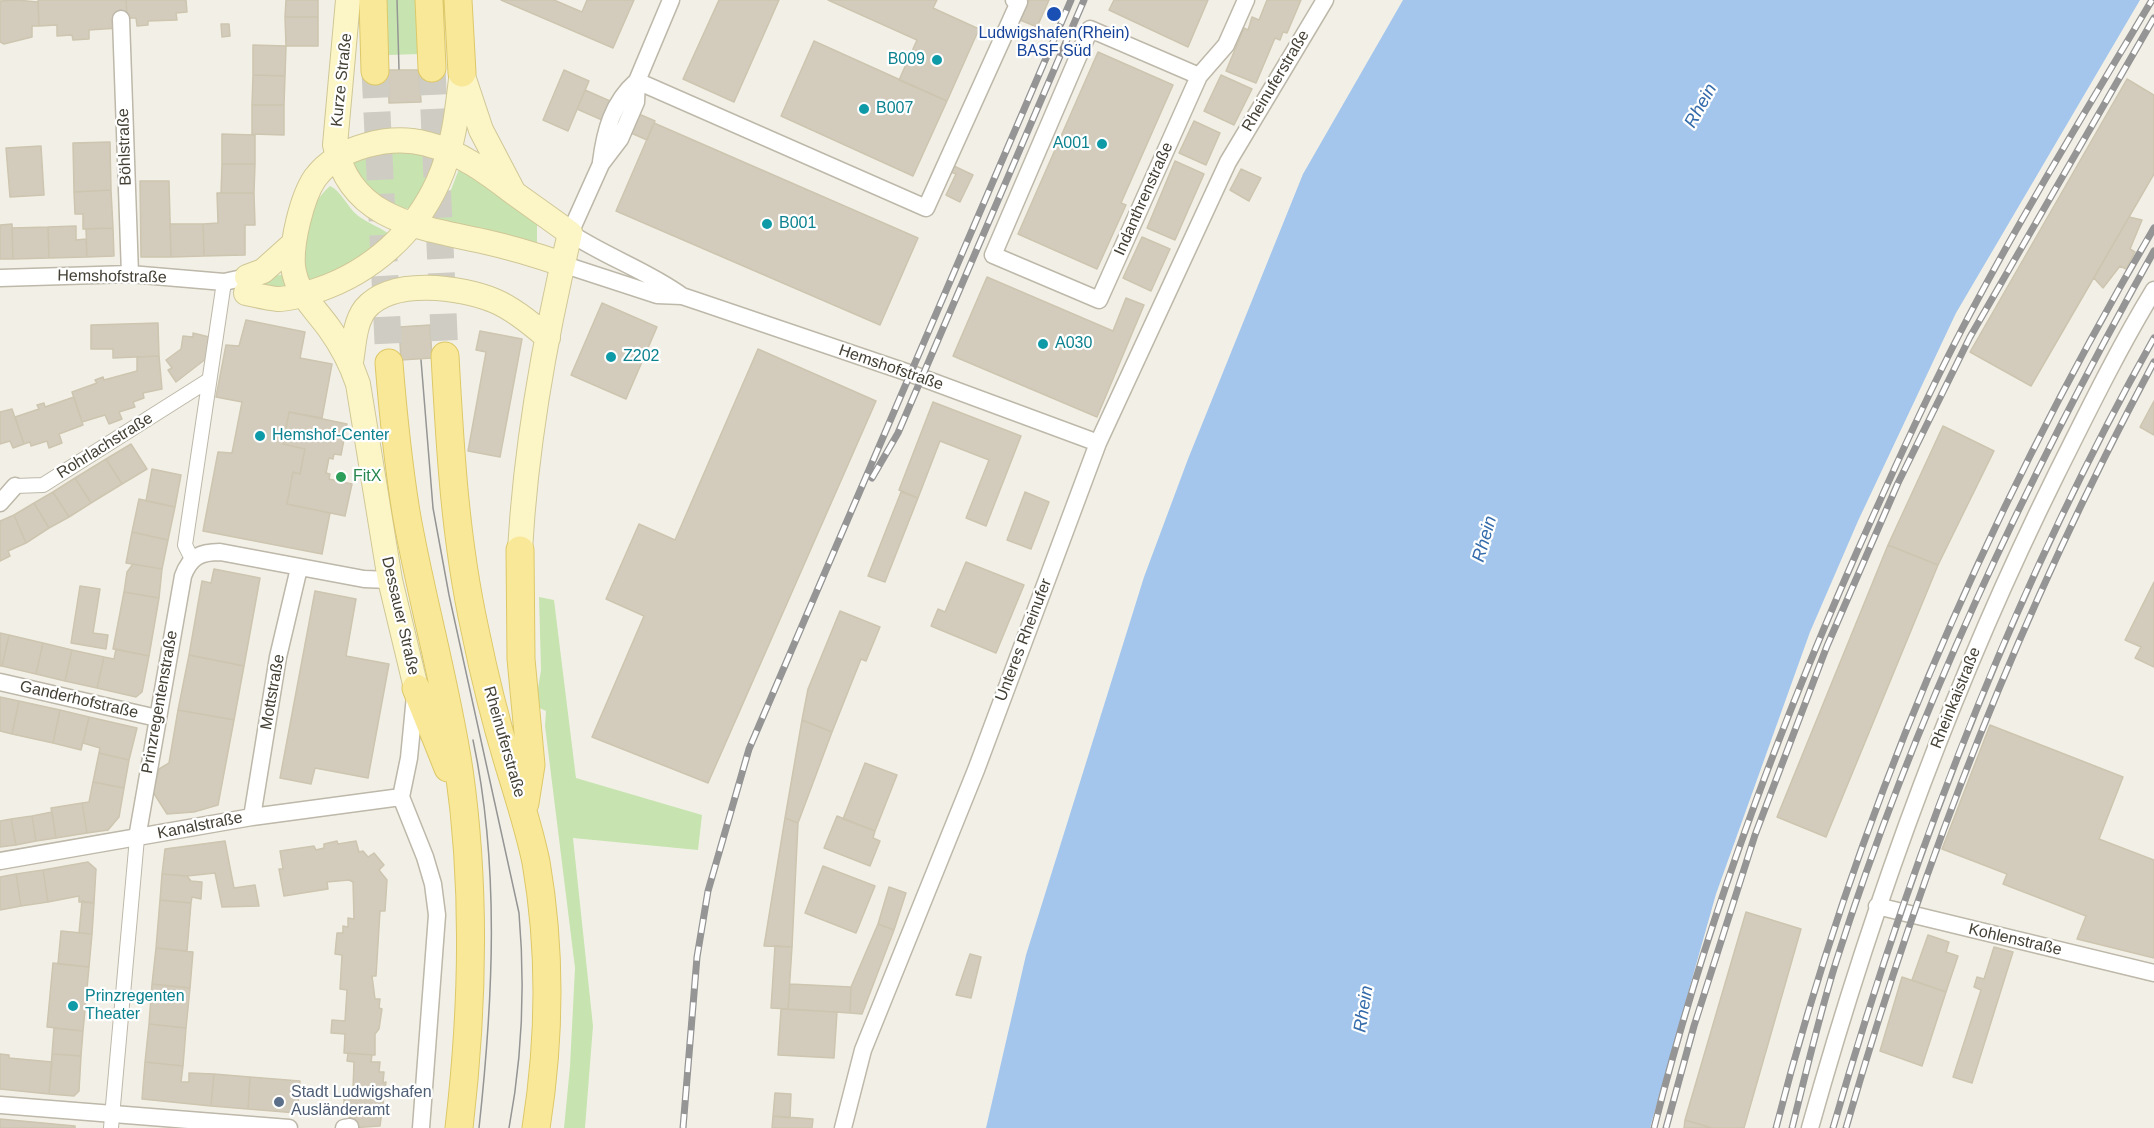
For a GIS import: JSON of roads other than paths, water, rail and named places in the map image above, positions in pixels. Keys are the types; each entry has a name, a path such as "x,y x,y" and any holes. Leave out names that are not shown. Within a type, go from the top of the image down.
{"main road":[{"name":"Kurze Straße","path":"338,160 335,145 348,0"},
{"path":"372,0 375,70"},
{"path":"429,0 432,68"},
{"path":"247,285 290,297 351,276 371,264 411,225 438,182 455,126 462,73 458,0"},
{"path":"462,73 481,130 514,193"},
{"path":"290,297 293,268 292,244 314,180 338,160 365,146 386,140 403,139 428,144 482,169 570,233 548,338 526,476 520,550 522,659 531,765 524,810"},
{"name":"Hemshofstraße","path":"338,160 352,185 375,209 411,225 497,244 562,264"},
{"path":"247,285 292,244"},
{"path":"351,362 356,330 366,309 379,298 394,292 430,287 461,291 496,301 530,322 548,338"},
{"name":"Dessauer Straße","path":"290,297 327,325 351,362 358,384 390,580 416,688"},
{"name":"Rheinuferstraße","path":"445,356 455,517 474,629 494,710 524,810 543,910 547,967 545,1039 536,1128"},
{"path":"389,363 396,441 406,513 450,724 463,802 471,929 468,1035 459,1128"},
{"path":"416,688 463,802"}],"street":[{"path":"570,233 601,164 620,139 636,102 637,81 671,0"},
{"path":"637,81 926,207 1019,2 1014,0"},
{"name":"Indanthrenstraße","path":"1199,76 1090,29 993,255 1099,300 1199,76 1226,45 1246,0"},
{"name":"Rheinuferstraße","path":"1228,162 1325,0"},
{"name":"Böhlstraße","path":"121,19 130,274"},
{"name":"Unteres Rheinufer","path":"843,1128 863,1050 976,770 1098,443 1228,162"},
{"name":"Hemshofstraße","path":"570,233 662,282 682,296 909,373 1098,443"},
{"name":"Hemshofstraße","path":"562,264 657,295 682,296"},
{"name":"Hemshofstraße","path":"0,278 130,274 247,285"},
{"path":"224,282 185,545 192,559 205,552 220,552 364,579 390,580"},
{"name":"Rheinkaistraße","path":"1810,1128 1877,906 1925,772 1992,610 2077,432 2154,290"},
{"name":"Rohrlachstraße","path":"0,503 15,486 43,485 209,380"},
{"name":"Prinzregentenstraße","path":"112,1121 137,838 183,576 192,559"},
{"name":"Mottstraße","path":"252,816 278,657 299,568"},
{"name":"Ganderhofstraße","path":"0,682 157,718"},
{"name":"Dessauer Straße","path":"401,797 409,758 416,688"},
{"path":"401,797 425,857 433,884 436,915 421,1128"},
{"name":"Kanalstraße","path":"0,861 252,816 401,797"},
{"name":"Kohlenstraße","path":"1877,906 2154,973"},
{"path":"0,1105 112,1121 290,1128"}],"water":[{"name":"Rhein","path":"1403,0 2140,0 1956,313 1858,521 1810,632 1716,894 1650,1128 986,1128 1026,955 1144,577 1188,459 1303,174"}],"tunnel":[{"path":"432,68 445,356"},
{"path":"375,71 389,363"}],"tram line":[{"path":"397,0 399,69"},
{"path":"421,360 433,508 449,595 519,913 522,966 521,1021 517,1075 509,1128"},
{"path":"473,740 482,788 487,836 491,934 488,1031 479,1128"}],"railway":[{"path":"683,1128 697,957 708,891 749,749 1071,0"},
{"path":"872,478 898,433 1084,0"},
{"path":"1654,1128 1695,981 1743,836 1797,694 1856,554 1921,412 1984,287 2152,0"},
{"path":"1666,1128 1694,1026 1755,835 1827,646 1898,483 1970,337 2154,18"},
{"path":"1776,1128 1809,1010 1846,894 1888,778 1934,665 1983,553 2037,443 2094,334 2154,228"},
{"path":"1792,1128 1836,962 1901,778 1938,688 2018,510 2154,251"},
{"path":"1833,1128 1897,924 1932,823 1971,724 2056,528 2103,432 2154,338"},
{"path":"1846,1128 1908,929 1979,737 2061,548 2154,362"}],"place":[{"name":"Ludwigshafen(Rhein) BASF Süd","path":"1054,14"},
{"name":"B009","path":"937,60"},
{"name":"B007","path":"864,109"},
{"name":"A001","path":"1102,144"},
{"name":"B001","path":"767,224"},
{"name":"A030","path":"1043,344"},
{"name":"Z202","path":"611,357"},
{"name":"Hemshof-Center","path":"260,436"},
{"name":"FitX","path":"341,477"},
{"name":"Prinzregenten Theater","path":"73,1006"},
{"name":"Stadt Ludwigshafen Ausländeramt","path":"279,1102"}]}
